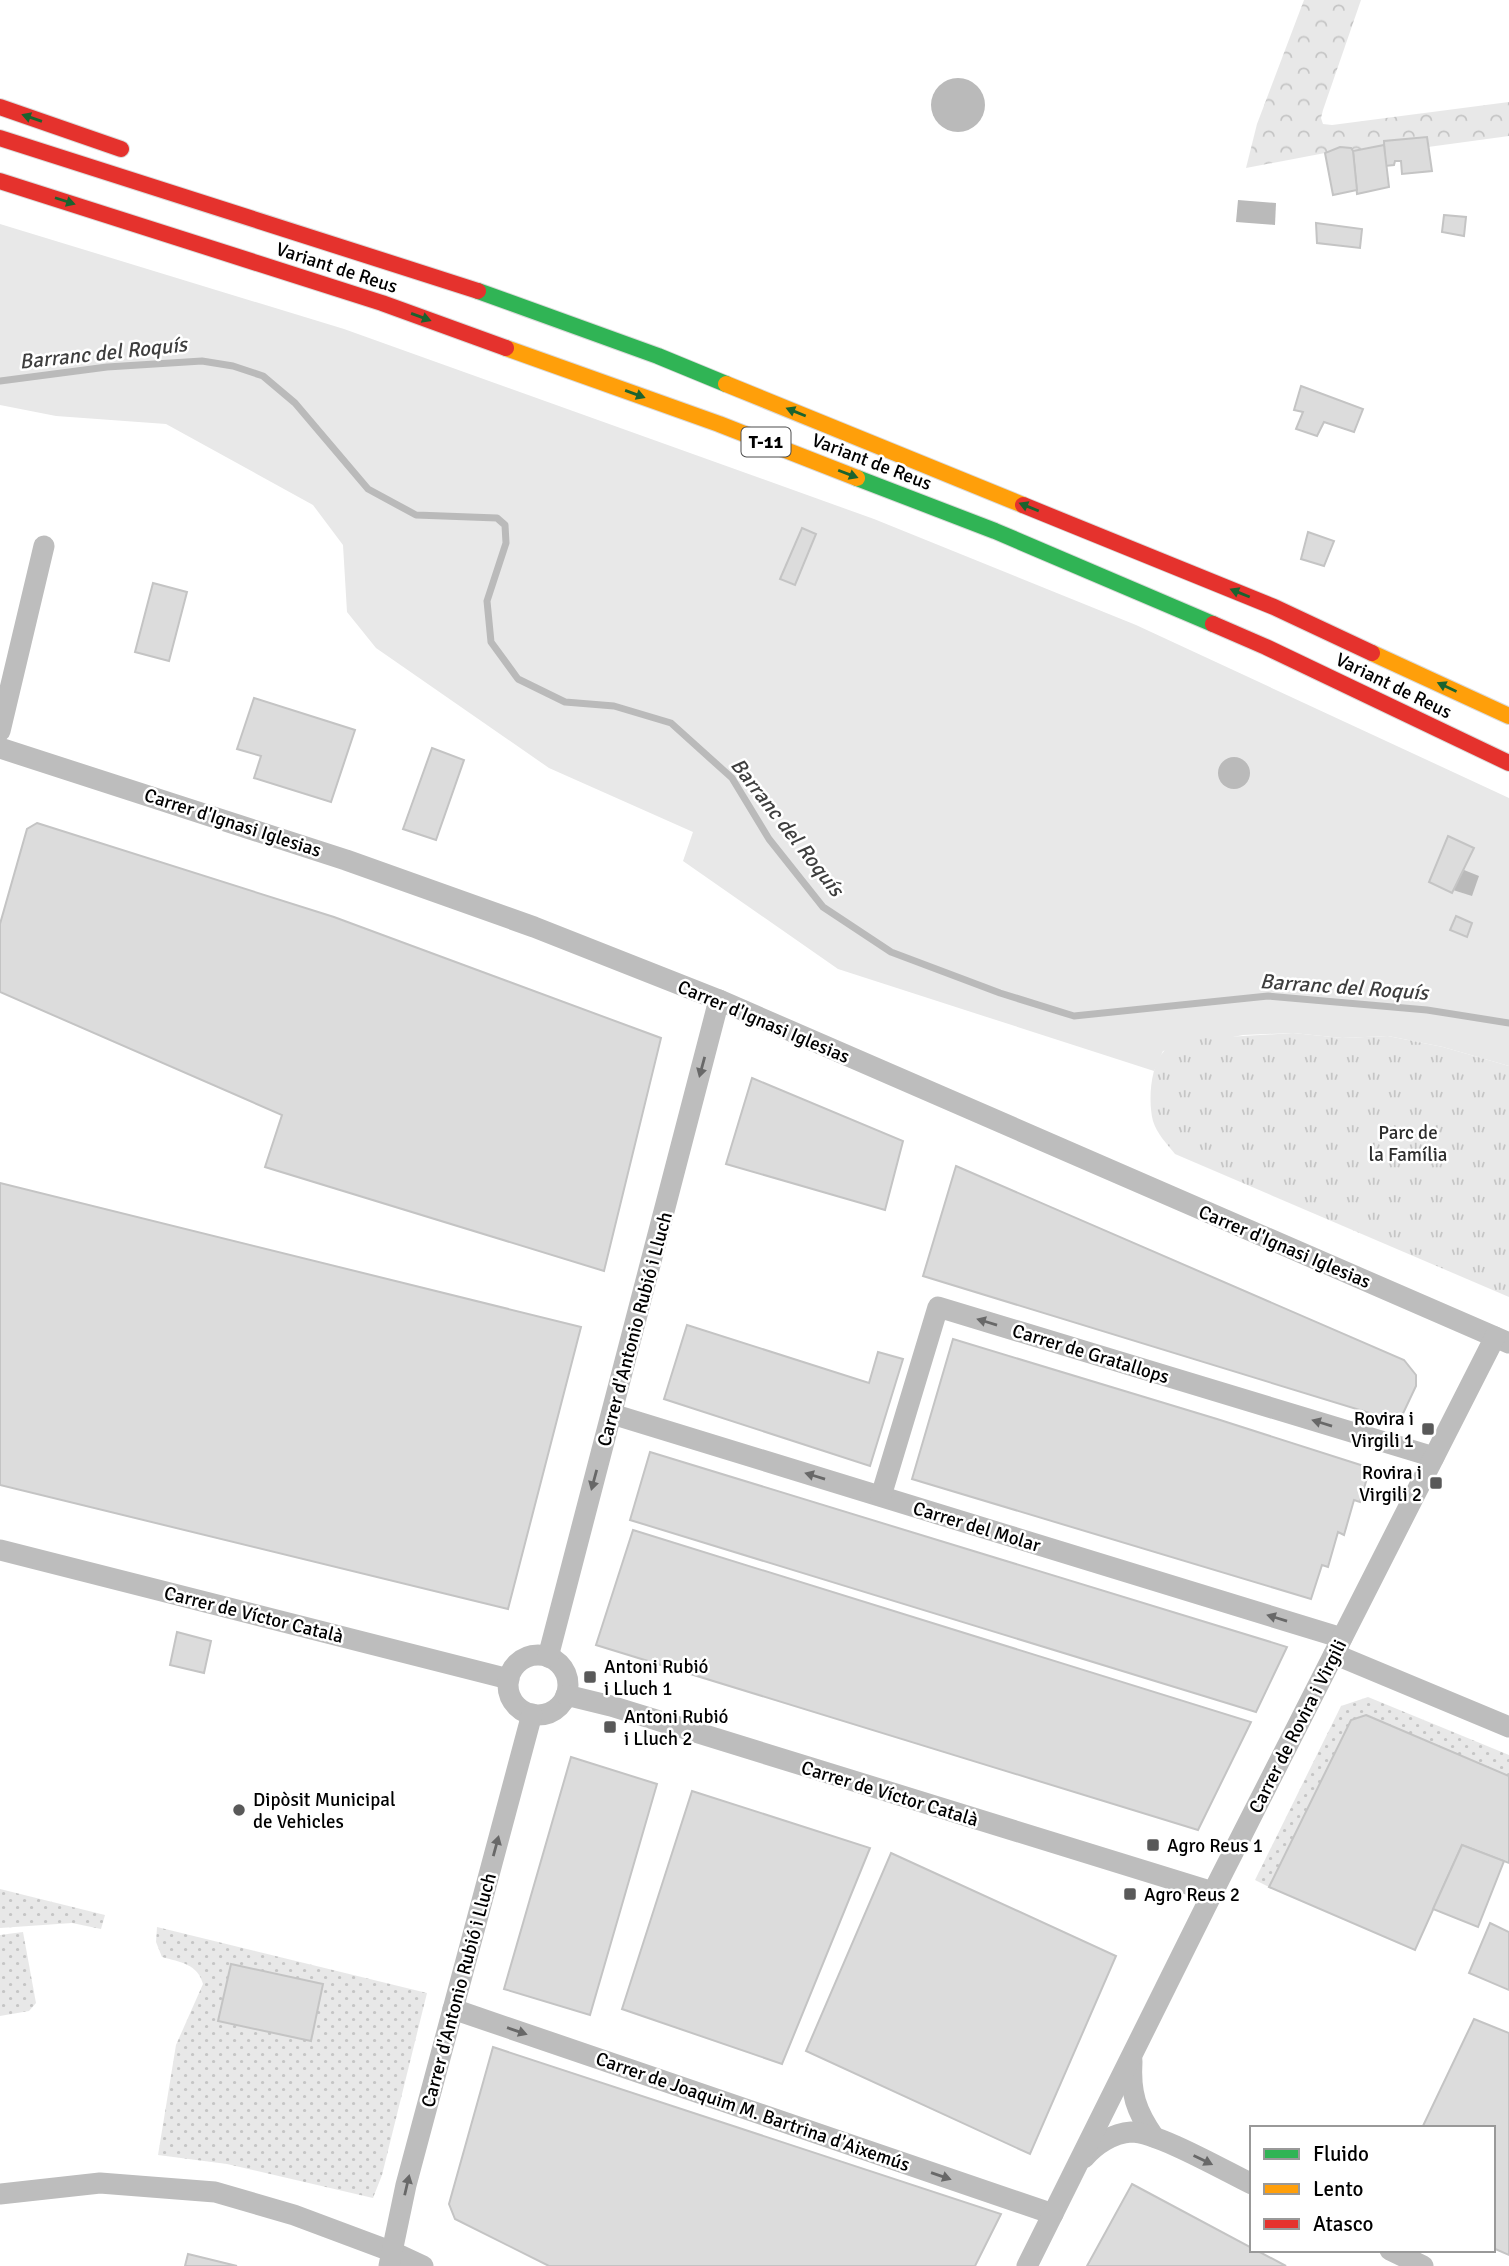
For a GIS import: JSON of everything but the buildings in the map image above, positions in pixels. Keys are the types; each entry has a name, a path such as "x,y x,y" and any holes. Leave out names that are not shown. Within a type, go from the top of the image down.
{"highway":[{"path":"0,107 132,153"},
{"name":"Variant de Reus","path":"0,138 460,285 658,356 1249,597 1509,716"},
{"name":"Variant de Reus","path":"0,181 382,303 719,424 995,531 1266,647 1509,763"},
{"path":"348,232 460,285"},
{"path":"175,253 382,303"}],"street":[{"path":"0,731 44,546"},
{"name":"Carrer d'Ignasi Iglesias","path":"0,748 346,860 534,927 719,1000 1502,1340"},
{"name":"Carrer d'Antonio Rubió i Lluch","path":"548,1657 719,1000"},
{"name":"Carrer de Gratallops","path":"881,1496 939,1307 1434,1457"},
{"name":"Carrer de Rovira i Virgili","path":"1027,2266 1434,1457 1502,1340"},
{"name":"Carrer del Molar","path":"611,1414 881,1496 1338,1646 1509,1727"},
{"name":"Carrer de Víctor Català","path":"0,1550 509,1679"},
{"path":"526,1657 548,1657 560,1664 565,1672 568,1686 566,1695 554,1710 541,1715 523,1711 513,1701 509,1692 509,1679 514,1666 526,1657"},
{"name":"Carrer de Víctor Català","path":"566,1695 611,1706 1213,1892"},
{"name":"Carrer d'Antonio Rubió i Lluch","path":"391,2259 406,2185 532,1714"},
{"name":"Carrer de Joaquim M. Bartrina d'Aixemús","path":"453,2009 1053,2214"},
{"path":"1132,2055 1131,2082 1134,2100 1141,2118 1154,2137"},
{"path":"1074,2171 1093,2149 1116,2135 1132,2132 1154,2137 1250,2183"},
{"path":"0,2194 100,2183 215,2192 294,2215 391,2259 424,2266"},
{"path":"1394,2252 1423,2266"}],"green space":[{"path":"1304,0 1361,0 1323,110 1323,124 1509,102 1509,136 1428,147 1384,141 1384,145 1353,151 1351,148 1340,147 1325,153 1246,168 1257,124"},
{"path":"0,224 344,329 874,519 1136,625 1509,798 1509,1066 1443,1047 1388,1036 1342,1038 1293,1033 1243,1035 1163,1051 1154,1071 838,969 683,861 693,832 549,768 376,648 347,612 343,545 313,505 166,424 56,416 0,405"},
{"name":"Parc de la Família","path":"1293,1033 1342,1038 1388,1036 1443,1047 1509,1066 1509,1297 1175,1154 1166,1143 1153,1121 1151,1094 1156,1066 1168,1047 1177,1040"},
{"path":"1368,1697 1509,1755 1509,1776 1366,1715 1351,1720 1269,1887 1255,1880 1341,1706"},
{"path":"0,1889 105,1915 101,1929 72,1923 0,1928"},
{"path":"157,1927 427,1993 382,2175 373,2198 227,2164 158,2155 176,2045 203,1984 193,1968 162,1957 156,1942"},
{"path":"23,1932 36,2003 29,2011 0,2016 0,1935"}],"shaded area":[{"path":"958,78 977,86 985,105 977,124 958,132 939,124 931,105 939,86"},
{"path":"1238,200 1276,203 1275,225 1236,222"},
{"path":"1234,757 1245,762 1250,773 1245,784 1234,789 1223,784 1218,773 1223,762"},
{"path":"1464,870 1479,876 1472,896 1453,890"}],"waterway":[{"name":"Barranc del Roquís","path":"0,381 107,367 202,361 233,366 263,376 295,403 368,489 416,515 497,518 505,525 506,543 487,601 491,642 518,679 565,702 614,706 671,723 732,778 769,839 823,907 891,952 1000,993 1074,1016 1268,996 1427,1010 1509,1023"}],"traffic: fast":[{"path":"478,291 658,356 726,384"},
{"path":"857,478 995,531 1213,624"}],"traffic: slow":[{"path":"506,348 719,424 857,478"},
{"path":"726,384 1023,505"},
{"path":"1372,653 1509,716"}],"traffic: jam":[{"path":"0,107 121,149"},
{"path":"0,138 478,291"},
{"path":"0,181 382,303 506,348"},
{"path":"1023,505 1274,607 1372,653"},
{"path":"1213,624 1509,763"}],"place":[{"name":"Rovira i Virgili 1","path":"1428,1429"},
{"name":"Rovira i Virgili 2","path":"1436,1483"},
{"name":"Antoni Rubió i Lluch 1","path":"590,1677"},
{"name":"Antoni Rubió i Lluch 2","path":"610,1727"},
{"name":"Dipòsit Municipal de Vehicles","path":"239,1810"},
{"name":"Agro Reus 1","path":"1153,1845"},
{"name":"Agro Reus 2","path":"1130,1894"}]}
